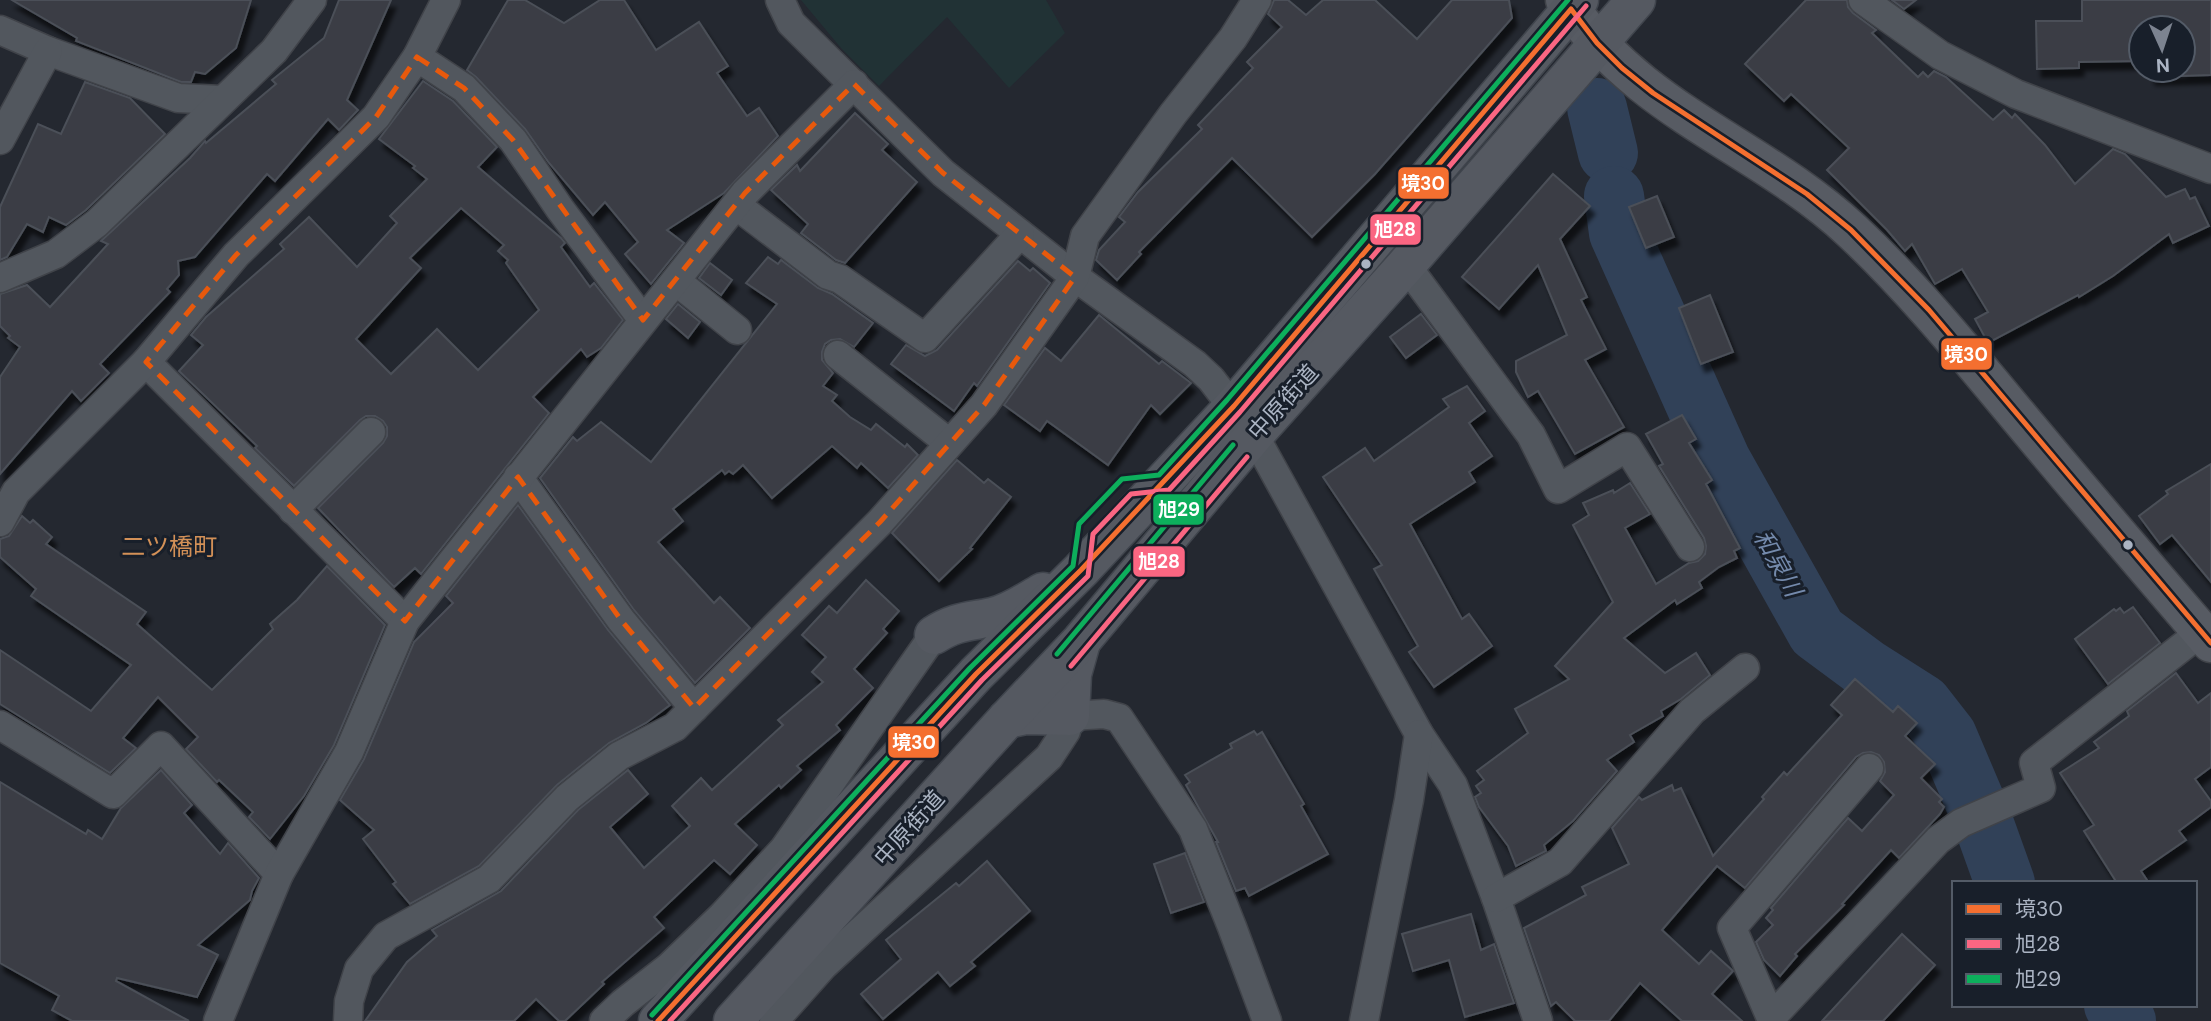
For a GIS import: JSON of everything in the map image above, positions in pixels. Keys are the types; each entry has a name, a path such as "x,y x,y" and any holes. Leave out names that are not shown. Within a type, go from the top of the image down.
{"main road":[{"name":"中原街道","path":"658,1021 976,674 1081,570 1244,421 1406,265 1636,0"},
{"name":"中原街道","path":"733,1021 1081,641 1244,421 1572,3"},
{"path":"1572,3 1597,43 1622,68 1653,93 1807,194 1852,230 1929,310 2206,637"},
{"path":"934,635 950,625 993,617 1012,610 1081,570"},
{"path":"934,635 952,634 965,641 976,663 976,674"},
{"path":"1007,719 1026,715 1070,716 1072,674 1081,641"}],"street":[{"path":"0,278 55,254 97,223 274,51 312,0"},
{"path":"0,522 16,492 146,362 236,255 376,117 417,57 446,0"},
{"path":"780,0 791,23 943,173 1075,277 1195,364 1211,379 1244,421 1419,734 1453,785 1496,898 1538,1021"},
{"path":"348,1021 349,1001 359,969 386,936 489,879 567,798 619,756 675,727 880,522 984,405 1075,277 1085,236 1173,114 1233,38 1257,0"},
{"path":"1863,0 1940,55 2016,94 2211,169"},
{"path":"0,30 48,51 178,98 222,100"},
{"path":"0,140 48,51"},
{"path":"417,57 464,88 513,140 559,209 643,320"},
{"path":"218,1021 279,874 348,752 405,621 736,205 854,84"},
{"path":"736,205 828,275 840,279 925,338 1020,233"},
{"path":"1406,265 1531,435 1558,489 1627,447 1690,547"},
{"path":"676,281 737,330"},
{"path":"838,355 949,443"},
{"path":"146,362 405,621"},
{"path":"293,510 371,432"},
{"path":"518,477 621,620 694,708"},
{"path":"604,1021 669,967 722,916 784,849 934,635"},
{"path":"1869,768 1732,928 1772,1019 1938,840 1961,823 2041,788 2034,763 2206,637"},
{"path":"1496,898 1560,862 1692,711 1745,668"},
{"path":"774,1021 824,965 1049,757 1066,730 1070,716 1104,714 1119,718 1193,829 1267,1021"},
{"path":"0,724 113,794 161,746 279,874"},
{"path":"1364,1021 1409,800 1419,734"}],"highlighted area":[{"path":"417,57 464,88 513,140 643,320 745,193 854,84 943,173 1075,277 984,405 880,522 694,708 621,620 518,477 405,621 146,362 236,255 376,117"}],"shaded area":[{"path":"801,0 1046,0 1065,33 1009,88 947,17 879,86 841,48"}],"building":[{"path":"12,0 251,0 236,48 205,74 195,72 191,82 181,82 76,41 77,38"},
{"path":"339,0 391,0 347,100 358,110 339,130 328,119 275,181 267,174 195,257 178,261 179,275 167,289 170,292 100,364 109,373 81,401 72,391 0,474 0,377 20,347 8,338 10,336 0,326 0,294 27,285 50,307 108,244 101,241 205,141 206,143 276,84 272,80 324,38"},
{"path":"508,0 525,0 564,23 600,0 624,0 656,50 699,22 728,66 717,73 747,116 759,108 778,136 724,193 667,230 684,243 651,284 625,254 638,242 605,202 593,215 549,163 525,129 467,70"},
{"path":"1274,0 1288,0 1306,15 1323,0 1375,0 1417,39 1452,0 1509,0 1512,18 1375,174 1312,237 1232,158 1139,252 1141,254 1117,280 1096,260 1099,250 1125,222 1119,217 1138,192 1202,129 1198,125 1253,68 1247,62 1282,27 1268,14"},
{"path":"1806,0 1847,0 1853,13 1876,30 1872,33 1918,77 1923,72 1928,77 1934,71 1946,77 1993,120 2004,110 2012,118 2015,114 2045,145 2075,184 2113,149 2125,154 2166,197 2185,189 2190,199 2195,197 2209,226 2173,243 2169,234 2113,276 2079,297 2078,295 1988,343 1975,319 1988,312 1962,269 1935,284 1912,244 1905,251 1827,170 1849,148 1791,94 1784,101 1745,64"},
{"path":"1892,0 1916,0 1904,9"},
{"path":"2082,0 2211,0 2211,75 2197,75 2197,14 2127,14 2127,61 2079,62 2079,68 2037,69 2036,21 2082,21"},
{"path":"423,81 453,101 497,147 478,167 561,238 565,243 561,247 590,287 594,283 623,320 601,348 587,357 581,349 533,397 549,413 421,574 415,568 394,587 318,508 383,443 387,436 387,427 383,421 375,416 366,416 360,420 294,486 255,448 257,446 179,371 203,345 191,335 206,317 284,249 280,244 309,217 357,267 397,223 390,216 427,179 413,168 415,166 379,139","holes":["461,208 504,245 498,251 508,260 506,263 539,310 478,370 437,329 391,374 356,339 421,268 410,258"]},
{"path":"85,82 130,98 165,134 86,210 66,225 49,217 43,232 27,224 7,257 0,260 0,207 38,124 61,134"},
{"path":"855,113 888,144 882,150 917,182 845,263 836,260 801,233 808,224 771,190 797,165 800,171"},
{"path":"1553,174 1590,206 1560,239 1587,297 1581,300 1606,349 1585,360 1624,427 1575,454 1538,391 1528,397 1516,372 1516,361 1567,335 1538,265 1499,309 1462,277"},
{"path":"1657,196 1674,237 1646,248 1629,207"},
{"path":"768,257 778,264 781,260 818,288 832,294 873,323 854,347 840,339 825,344 822,360 833,373 823,386 837,395 832,401 850,417 871,430 876,424 905,447 907,444 918,455 888,488 861,463 857,468 832,446 772,498 743,465 733,474 729,471 725,474 722,470 673,509 683,521 658,542 714,603 720,597 750,628 695,683 634,610 540,478 573,437 577,441 601,422 651,462 777,304 746,283"},
{"path":"1018,261 1030,271 1033,268 1050,283 977,386 974,383 954,411 891,364 906,345 925,356 937,350"},
{"path":"710,263 732,280 721,295 699,278"},
{"path":"1710,295 1733,352 1701,364 1679,308"},
{"path":"678,304 700,322 688,338 666,319"},
{"path":"1421,314 1437,335 1406,358 1390,337"},
{"path":"1099,315 1159,364 1162,361 1191,383 1160,414 1151,405 1108,465 1047,421 1040,431 1004,405 1045,348 1061,361"},
{"path":"1467,386 1485,411 1469,423 1492,456 1469,472 1475,482 1410,524 1462,619 1469,614 1492,646 1434,687 1409,652 1418,646 1374,569 1382,565 1323,477 1365,448 1374,461 1449,407 1443,399"},
{"path":"1682,415 1696,439 1689,443 1712,480 1706,484 1740,548 1734,551 1737,558 1699,582 1702,588 1677,604 1675,600 1624,638 1665,673 1696,653 1710,675 1681,699 1661,711 1663,716 1630,735 1634,742 1607,760 1617,771 1573,821 1544,845 1546,851 1516,866 1508,846 1479,807 1475,797 1481,793 1476,786 1484,780 1477,771 1528,733 1515,709 1569,679 1555,666 1613,602 1573,525 1589,515 1583,503 1613,490 1614,493 1630,483 1650,514 1625,528 1656,584 1689,563 1698,561 1705,554 1704,538 1659,466 1663,464 1646,434"},
{"path":"957,460 984,483 988,479 1011,497 970,548 972,549 939,581 892,533"},
{"path":"2211,464 2211,582 2172,535 2160,544 2139,516 2168,494 2166,491"},
{"path":"518,505 608,630 670,705 646,723 609,743 557,785 479,866 410,904 363,839 374,830 340,800 364,759 414,642 453,603 446,596"},
{"path":"22,516 30,523 33,520 52,537 46,544 146,612 137,624 212,690 273,629 270,624 297,600 327,566 385,625 334,745 304,796 270,839 249,817 253,812 219,780 217,782 186,749 198,737 158,697 123,738 136,748 110,773 0,704 0,650 91,711 131,665 31,596 36,589 0,557 0,539 9,536"},
{"path":"866,580 899,611 883,629 887,633 854,669 873,688 836,725 840,730 797,766 801,770 781,788 779,785 735,824 757,845 730,874 714,860 654,917 664,928 602,982 604,984 565,1021 559,1021 536,999 514,1021 365,1021 407,962 437,936 432,930 501,891 578,810 628,770 648,794 610,827 644,868 690,826 672,806 701,778 712,790 783,725 778,720 823,682 812,672 826,657 802,635 829,606 837,613"},
{"path":"2133,607 2160,643 2108,684 2075,639 2114,609 2116,611 2120,608 2124,613"},
{"path":"2176,673 2198,703 2211,693 2211,767 2195,779 2211,801 2211,807 2179,831 2186,840 2141,871 2148,881 2116,881 2084,831 2094,825 2060,773 2099,748 2094,742 2129,716 2127,711"},
{"path":"1855,679 1893,712 1898,706 1917,723 1905,736 1935,764 1921,778 1942,799 1939,802 1944,807 1940,814 1899,858 1891,850 1842,904 1844,905 1795,954 1797,956 1780,976 1764,960 1756,942 1773,925 1766,918 1773,910 1771,908 1848,818 1862,831 1894,795 1880,781 1885,772 1884,762 1879,755 1871,752 1856,757 1745,888 1717,866 1662,930 1699,964 1711,951 1733,971 1712,994 1742,1021 1682,1021 1640,983 1609,1021 1575,1021 1556,1002 1551,1006 1524,928 1586,895 1582,887 1629,864 1612,828 1639,797 1642,800 1672,785 1674,791 1681,788 1713,856 1764,799 1762,797 1784,772 1787,775 1842,715 1831,705"},
{"path":"1254,731 1257,735 1262,732 1304,804 1301,806 1328,854 1249,896 1245,888 1236,891 1218,842 1186,785 1190,782 1185,775 1232,748 1230,744"},
{"path":"161,770 192,805 184,813 220,854 228,843 259,878 250,900 198,945 218,955 197,997 117,978 116,981 189,1021 72,1021 52,1010 59,996 0,963 0,782 86,834 88,830 102,839 121,808"},
{"path":"1185,853 1204,902 1171,913 1154,864"},
{"path":"987,861 1030,911 971,962 975,966 950,986 938,972 883,1019 861,994 901,959 886,940 956,883 959,886"},
{"path":"1471,914 1481,950 1494,944 1514,1003 1465,1017 1449,960 1413,971 1402,934"},
{"path":"1902,934 1935,965 1883,1021 1822,1021"}],"waterway":[{"name":"和泉川","path":"1597,108 1608,153"},
{"name":"和泉川","path":"1614,196 1619,233 1721,461 1817,632 1867,669 1922,704 1947,736 1981,816 2004,881"},
{"name":"和泉川","path":"2116,1007 2126,1021"}],"transit line":[{"name":"旭29","path":"652,1015 970,668 1073,566 1079,524 1122,479 1159,475 1227,400 1568,0"},
{"name":"旭28","path":"670,1021 982,680 1088,576 1093,534 1131,494 1169,490 1240,412 1586,6"},
{"name":"境30","path":"658,1021 976,674 1081,570 1234,406 1571,9 1597,43 1653,93 1807,194 1851,230 1929,310 2211,643"},
{"name":"旭29","path":"1057,654 1233,445"},
{"name":"旭28","path":"1071,666 1247,457"}],"district":[{"name":"二ツ橋町","path":"169,546"}]}
